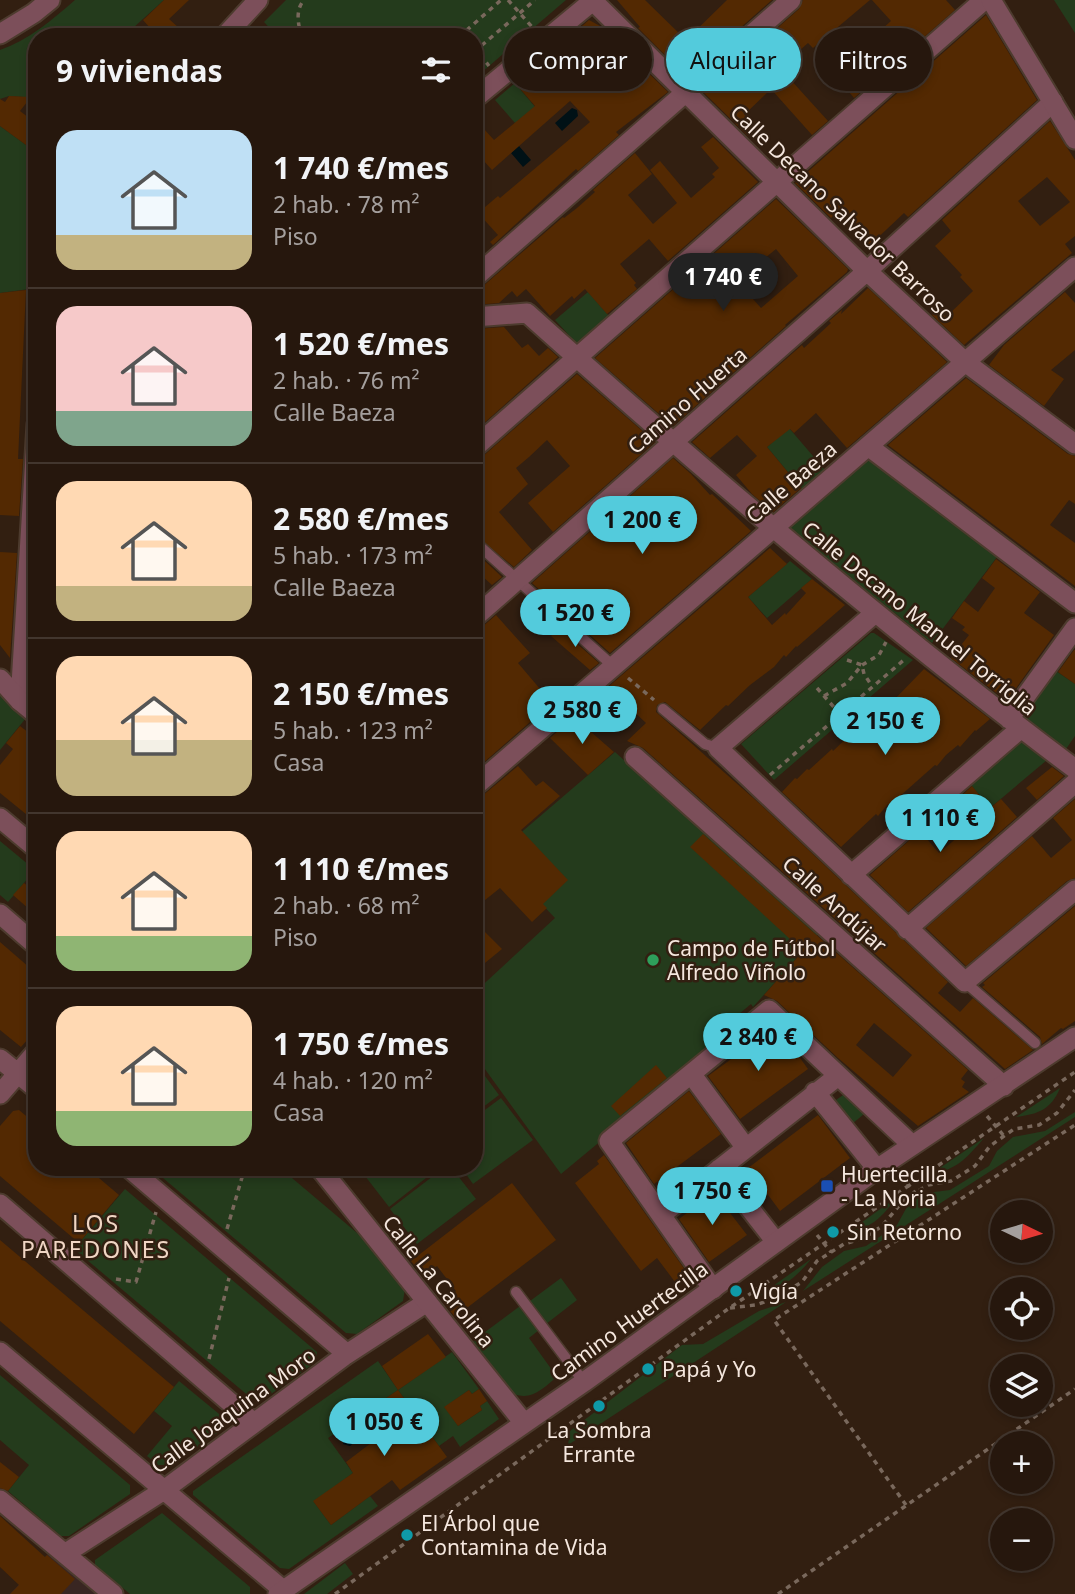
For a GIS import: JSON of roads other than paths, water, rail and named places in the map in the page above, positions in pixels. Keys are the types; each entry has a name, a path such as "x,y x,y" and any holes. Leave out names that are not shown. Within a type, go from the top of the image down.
{"street":[{"path":"0,34 50,0"},
{"path":"238,28 258,0"},
{"path":"483,92 593,0"},
{"name":"Calle Decano Salvador Barroso","path":"593,0 867,271 965,362 1075,444"},
{"path":"483,270 791,0"},
{"path":"483,440 984,0"},
{"path":"991,0 1075,139"},
{"name":"Camino Huerta","path":"483,610 867,271 1053,102"},
{"name":"Calle Baeza","path":"483,779 1075,267"},
{"name":"Calle Decano Manuel Torriglia","path":"483,316 527,313 772,528 918,649 1075,769"},
{"path":"868,446 1075,603"},
{"path":"875,613 718,748 965,982 1075,890"},
{"path":"20,701 28,624"},
{"path":"851,875 1014,724 1075,628"},
{"path":"0,679 28,708"},
{"name":"Calle Andújar","path":"635,757 1004,1086"},
{"path":"907,929 1075,783"},
{"path":"0,818 28,841"},
{"path":"0,914 28,938"},
{"path":"713,1289 609,1141 769,1010 912,1145"},
{"name":"Camino Huertecilla","path":"280,1592 584,1381 877,1169 1075,1037"},
{"path":"0,1059 28,1081"},
{"path":"0,1094 28,1061"},
{"path":"692,1075 746,1148"},
{"path":"661,1215 838,1076"},
{"path":"815,1092 877,1169"},
{"path":"719,1169 776,1242"},
{"path":"138,1176 347,1354"},
{"name":"Calle La Carolina","path":"326,1176 524,1423"},
{"path":"0,1204 254,1423"},
{"name":"Calle Joaquina Moro","path":"66,1553 164,1490 347,1354 427,1302"},
{"path":"0,1352 280,1592"},
{"path":"0,1500 113,1594"}],"lane":[{"path":"483,549 613,666"},
{"path":"663,709 705,744 718,748"},
{"path":"965,982 1035,1043"},
{"path":"516,1292 584,1381"}],"place":[{"name":"Campo de Fútbol Alfredo Viñolo","path":"653,960"},
{"name":"Huertecilla - La Noria","path":"827,1186"},
{"name":"Sin Retorno","path":"833,1232"},
{"name":"Vigía","path":"736,1291"},
{"name":"Papá y Yo","path":"648,1369"},
{"name":"La Sombra Errante","path":"599,1406"},
{"name":"El Árbol que Contamina de Vida","path":"407,1535"}],"district":[{"name":"LOS PAREDONES","path":"96,1236"}]}
